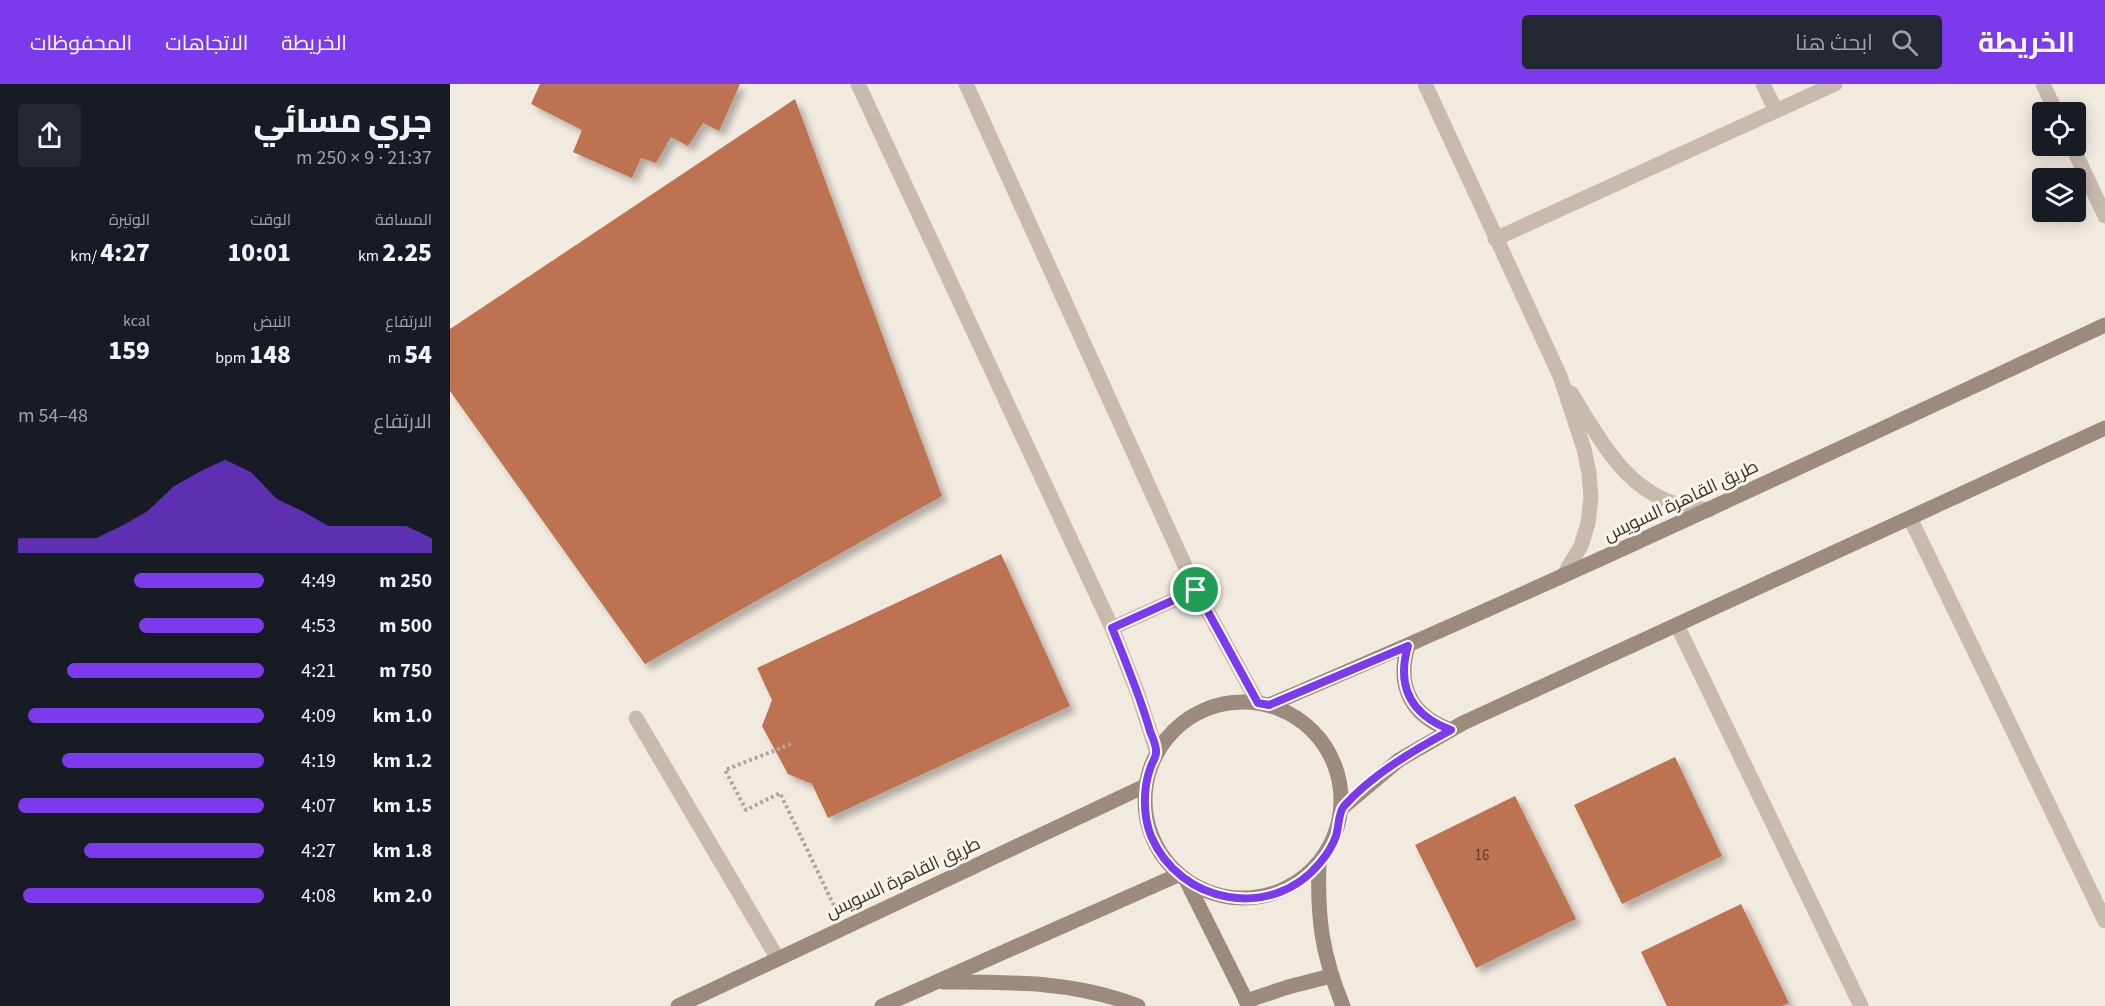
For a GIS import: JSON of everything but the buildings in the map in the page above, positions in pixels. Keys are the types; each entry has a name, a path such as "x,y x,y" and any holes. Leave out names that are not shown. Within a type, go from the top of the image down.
{"main road":[{"name":"طريق القاهرة السويس","path":"1264,704 1408,646 1708,510 2105,325"},
{"path":"1342,808 1400,760 1451,730 2105,428"},
{"path":"1408,646 1403,672 1410,698 1427,718 1451,730"},
{"path":"1228,703 1264,704 1295,715 1316,732 1332,755 1341,780 1342,808 1335,838 1319,864 1297,883 1271,896 1242,899 1213,895 1183,878 1162,857 1150,835 1145,811 1145,786 1156,753 1175,729 1200,712 1228,703"},
{"name":"طريق القاهرة السويس","path":"678,1006 1145,786"},
{"path":"1319,864 1318,902 1322,939 1331,976 1343,1006"},
{"path":"882,1006 1183,878"},
{"path":"1183,878 1247,1003 1288,987 1331,976"},
{"path":"937,982 1017,982 1068,986 1118,998 1138,1006"}],"street":[{"path":"858,84 1112,628 1138,694 1156,753"},
{"path":"966,84 1196,590 1264,704"},
{"path":"1425,84 1560,376 1584,449 1591,498 1588,523 1581,546 1563,576"},
{"path":"1763,84 1776,111"},
{"path":"1495,239 1835,84"},
{"path":"2043,84 2051,102"},
{"path":"2077,156 2105,216"},
{"path":"1560,376 1612,457 1625,472 1657,495 1676,504 1708,510"},
{"path":"1910,518 2105,921"},
{"path":"1112,628 1196,590"},
{"path":"1677,625 1861,1006"},
{"path":"636,718 778,959"}],"path":[{"path":"791,744 725,770 746,810 780,793 844,928"}],"route":[{"path":"1196,590 1258,703 1269,705 1408,646 1403,672 1410,698 1427,718 1451,730 1400,760 1342,808 1335,838 1319,864 1297,883 1271,896 1242,899 1213,895 1187,882 1162,857 1150,835 1145,811 1145,786 1156,753 1138,694 1112,628 1196,590"}]}
